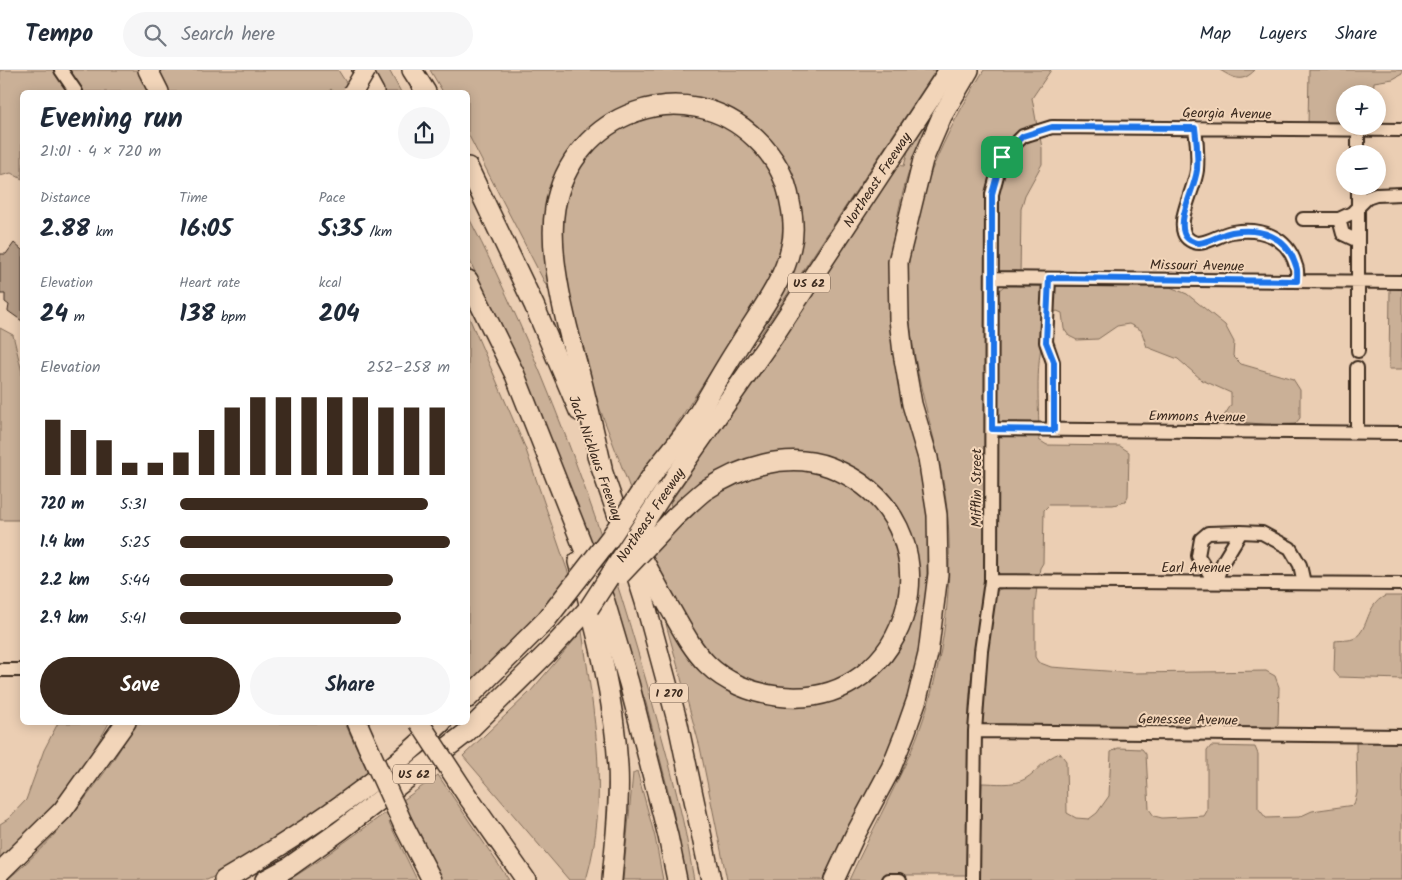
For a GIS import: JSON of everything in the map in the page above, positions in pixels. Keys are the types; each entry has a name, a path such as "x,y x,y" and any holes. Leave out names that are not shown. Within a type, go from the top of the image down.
{"highway":[{"path":"148,70 158,90"},
{"path":"362,70 373,90"},
{"path":"354,90 366,70"},
{"path":"412,70 425,90"},
{"name":"Northeast Freeway","path":"265,880 289,867 340,830 466,733 550,650 589,608 664,492 773,336 949,70"},
{"path":"834,880 855,835 891,768 917,699 928,654 938,574 937,515 928,458 912,404 903,353 899,319 898,262 922,160 942,116 969,70"},
{"path":"470,696 547,619 610,538 657,468 695,419 783,272 792,245 793,219 789,195 780,169 767,149 750,132 730,117 707,109 666,104 632,112 591,138 571,162 558,193 553,226 555,259 570,342 602,467"},
{"name":"Jack Nicklaus Freeway","path":"470,171 534,305 602,467 645,602 678,724 711,880"},
{"name":"I 270","path":"470,284 515,375 608,611 629,683 668,836 677,880"},
{"path":"589,608 675,518 704,492 734,474 759,465 789,459 818,462 844,473 868,488 885,505 897,525 908,554 910,591 907,609 899,628 885,652 863,674 832,690 816,695 784,697 766,695 750,690 727,680 707,664 687,638 616,509"},
{"path":"573,523 578,559 604,663 616,745 618,790 612,880"},
{"path":"0,872 63,810 124,725"},
{"path":"357,725 403,824 432,880"},
{"path":"421,725 468,798 526,880"},
{"path":"224,880 339,807 419,745 439,725"}],"street":[{"path":"61,70 74,90"},
{"name":"Georgia Avenue","path":"1052,127 1336,130"},
{"name":"Mifflin Street","path":"973,880 974,731 981,651 991,581 992,194 1002,157 1023,136 1052,127"},
{"path":"1195,128 1197,171 1185,213 1184,235 1191,241 1199,243 1231,232 1256,230 1274,236 1293,259 1297,267 1297,281"},
{"name":"Georgia Avenue","path":"1386,130 1402,130"},
{"path":"1304,219 1340,219 1352,213 1367,198 1376,195 1402,194"},
{"path":"1358,195 1358,350"},
{"path":"1340,219 1343,234 1348,238 1358,241"},
{"name":"Missouri Avenue","path":"992,278 1402,282"},
{"path":"1049,278 1046,342 1054,362 1054,430"},
{"path":"1357,368 1357,432"},
{"name":"Emmons Avenue","path":"992,429 1402,433"},
{"path":"1216,582 1224,560 1241,532"},
{"path":"1216,582 1198,556 1201,539 1208,533 1241,532 1262,533 1290,548 1300,565 1304,583"},
{"name":"Earl Avenue","path":"991,581 1402,584"},
{"path":"0,670 20,670"},
{"name":"Genessee Avenue","path":"974,731 1402,736"},
{"path":"889,880 900,880"}],"shaded area":[{"path":"0,70 53,70 67,90 20,90 20,178 11,173 0,176"},
{"path":"69,70 139,70 150,90 83,90"},
{"path":"153,70 338,70 351,90 331,89 164,90"},
{"path":"368,70 389,70 400,90 380,90"},
{"path":"430,70 936,70 757,340 753,337 795,251 764,138 669,98 646,100 620,109 596,123 572,147 553,288 548,289 470,138 470,90 442,90"},
{"path":"984,70 1051,70 1032,98 1037,126 1018,136 1003,148 994,164 987,185 986,553 984,599 971,680 969,705 967,875 893,875 888,880 849,880 912,749 928,705 943,636 948,589 949,534 945,492 912,339 908,292 910,251 922,197 932,170 956,119"},
{"path":"1220,70 1255,70 1246,77 1238,78"},
{"path":"1309,70 1402,70 1402,74 1393,79 1374,82 1374,85 1336,85 1336,126 1308,126"},
{"path":"666,113 691,115 717,122 750,146 769,171 780,199 782,214 781,245 777,261 764,289 664,444 631,491 600,409 577,331 560,239 562,207 569,179 599,141 636,119"},
{"path":"931,117 933,119 914,157 905,183 896,222 890,262 928,514 926,610 920,655 891,749 826,880 727,880 700,747 666,624 670,623 736,691 860,683 914,597 888,502 786,454 673,512 670,503 775,349 896,165 904,166 908,151"},
{"path":"1040,137 1042,164 1025,195 1021,209 1020,277 1000,273 996,267 996,224 1001,176 1006,163 1013,153"},
{"path":"470,220 519,323 585,487 622,599 667,756 684,825 694,880 687,880 672,806 646,703 500,325 470,261"},
{"path":"1004,286 1170,287 1187,294 1225,325 1234,342 1233,356 1241,364 1293,379 1300,390 1300,418 1295,424 1271,425 1230,421 1224,416 1231,405 1231,393 1202,380 1178,359 1147,347 1141,330 1129,324 1117,326 1098,339 1077,340 1069,336 1064,329 1062,313 1057,311 1051,314 1045,329 1039,360 1039,440 1047,445 1120,446 1129,452 1128,496 1125,502 1113,505 1049,505 1044,510 1043,563 1038,579 999,576 995,570 998,291"},
{"path":"1390,288 1402,288 1402,369 1389,369"},
{"path":"470,320 525,447 569,575 538,617 470,685"},
{"path":"0,328 13,335 20,364 20,520 0,520"},
{"path":"769,469 809,469 832,476 866,499 879,512 894,540 901,561 899,606 878,649 863,665 825,685 782,690 734,676 716,662 689,628 652,554 703,501 720,489"},
{"path":"1008,587 1037,587 1035,604 1035,657 1038,662 1051,667 1134,673 1266,671 1275,676 1279,687 1278,724 1272,731 984,726 980,720 979,713 994,593"},
{"path":"1385,596 1402,596 1402,679 1339,677 1334,671 1335,641 1355,638 1363,628 1374,605"},
{"path":"582,631 598,756 597,818 586,880 569,880 463,756 530,692"},
{"path":"57,725 108,725 74,779 32,830 0,861 0,824 8,819 26,800 44,750"},
{"path":"135,725 346,725 370,777 253,857 207,880 7,880 62,827 94,787"},
{"path":"1402,741 1402,880 979,880 982,783 1015,783 1030,776 1050,758 1060,753 1066,761 1067,813 1076,818 1089,819 1097,813 1109,796 1111,752 1118,748 1142,749 1146,754 1149,809 1154,816 1162,818 1204,816 1207,811 1207,751 1211,746 1255,747 1258,754 1258,808 1266,818 1299,817 1312,811 1354,805 1357,793 1356,742"},
{"path":"637,771 655,837 663,880 623,880 633,773"},
{"path":"438,775 509,880 440,880 407,808 389,822 417,880 289,880 317,862"}],"building":[{"path":"14,243 20,248 20,320 8,311 9,305 5,302 5,294 0,294 0,254 6,254"}],"route":[{"path":"1052,127 1195,128 1197,171 1185,213 1184,235 1191,241 1199,243 1231,232 1256,230 1274,236 1289,252 1297,267 1297,281 1049,278 1046,342 1054,362 1054,430 992,429 992,194 1002,157 1023,136 1052,127"}]}
